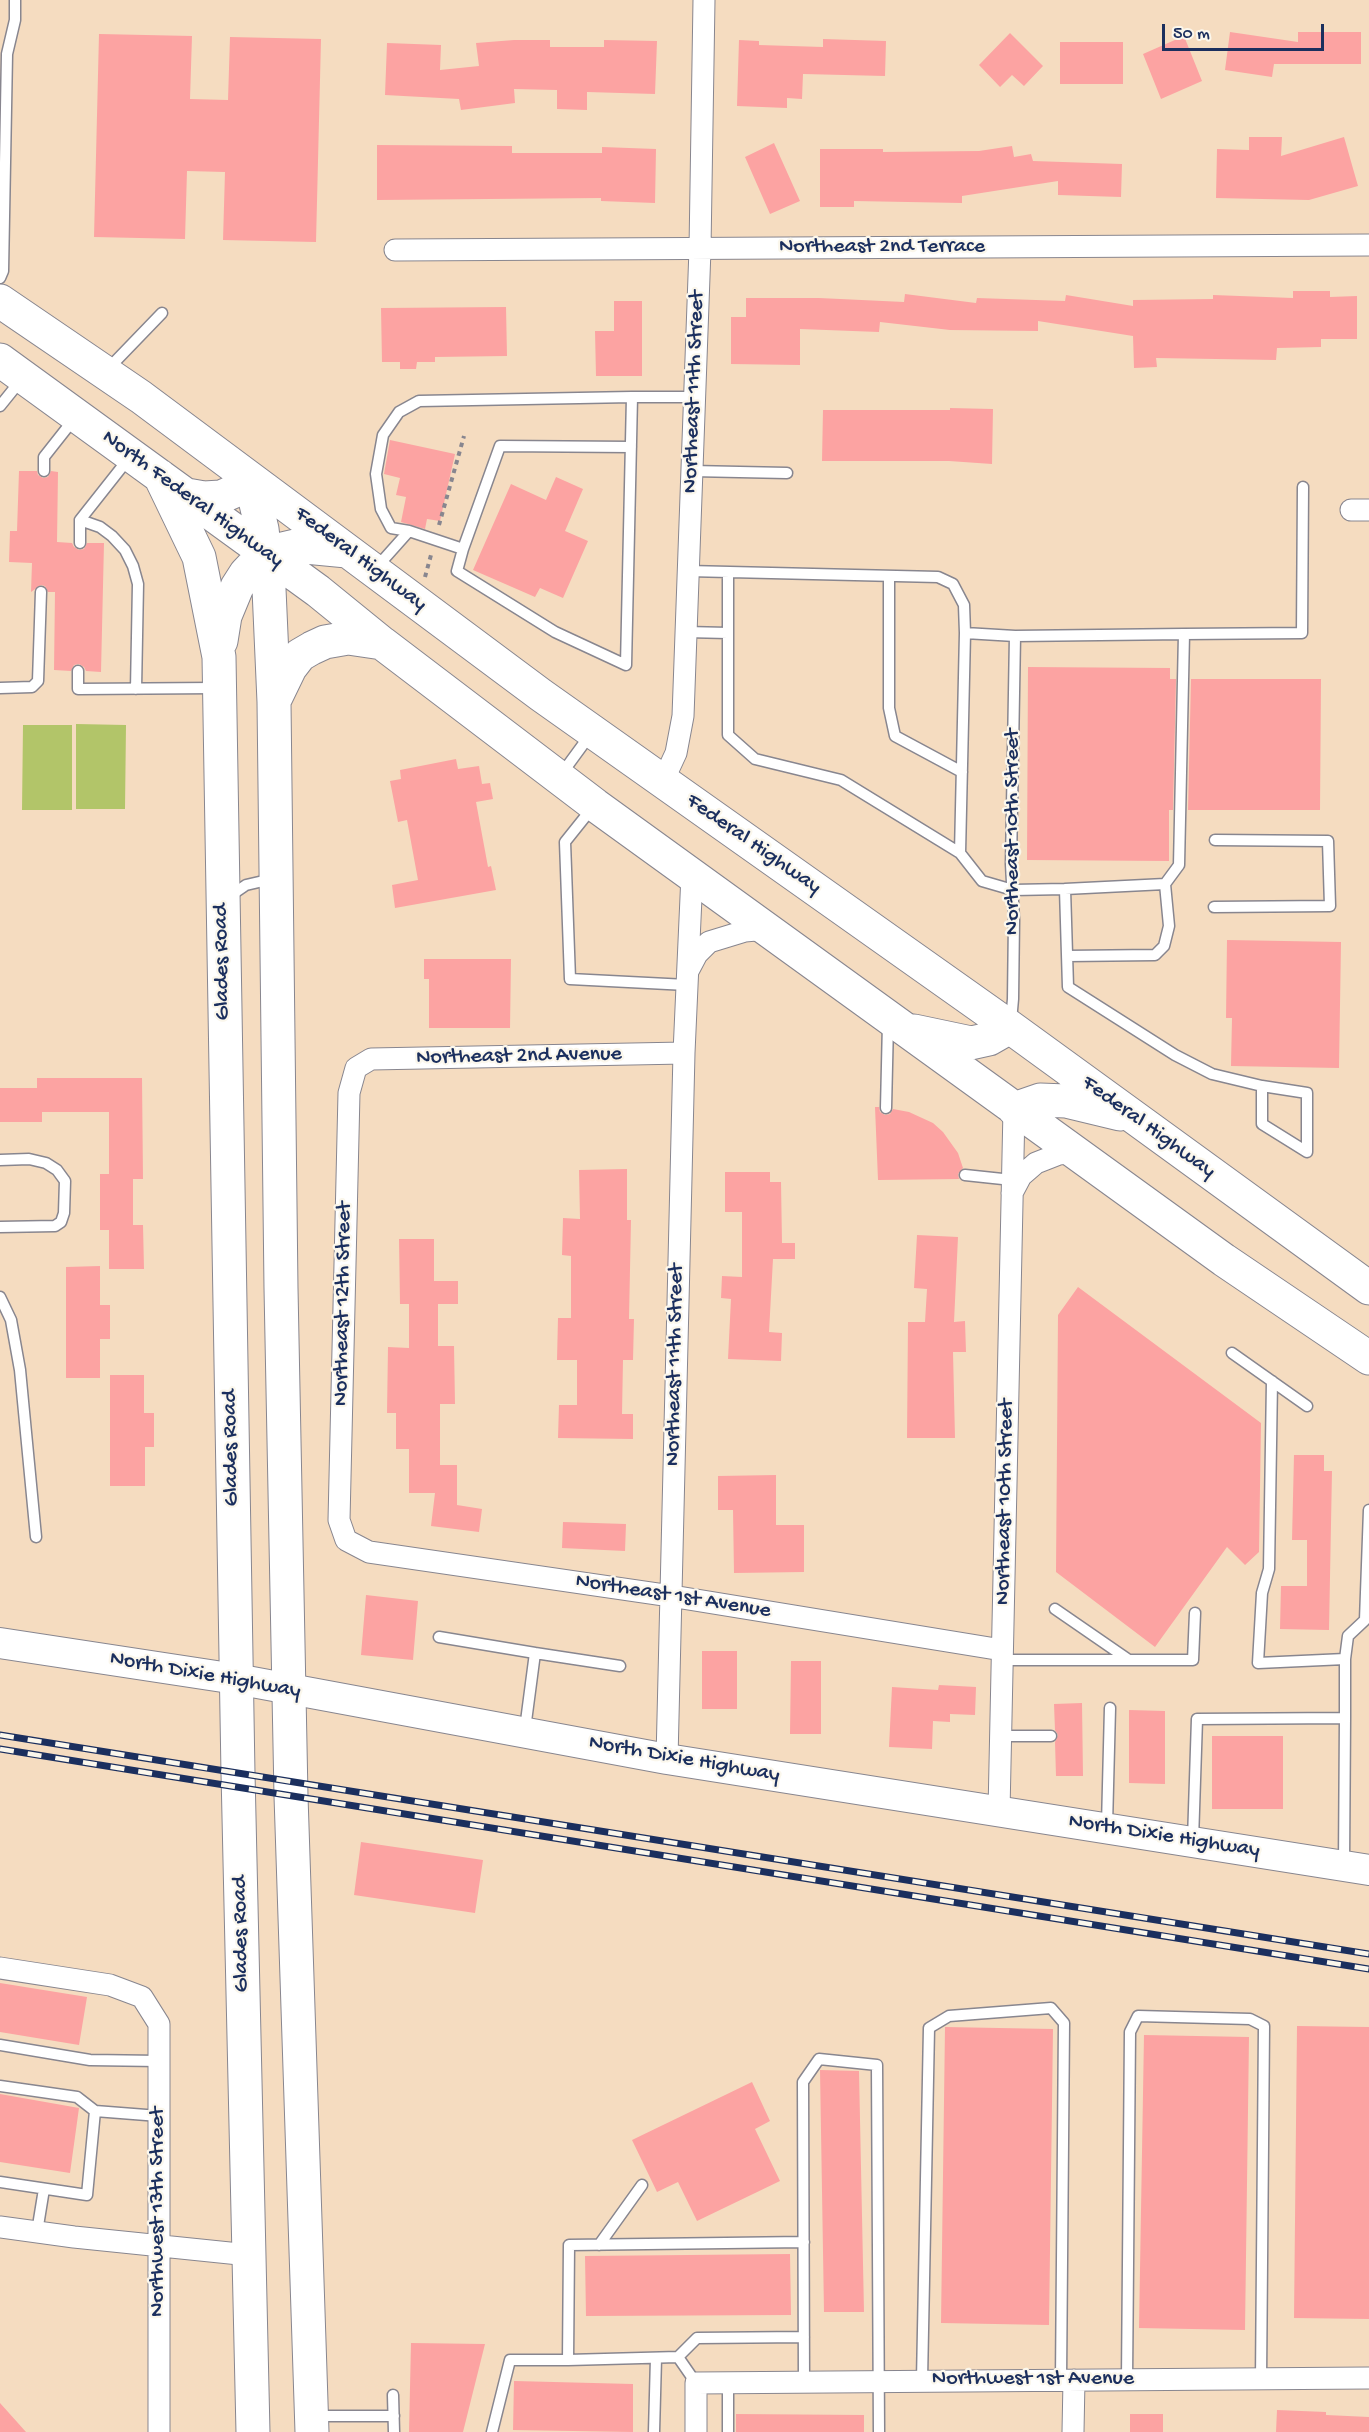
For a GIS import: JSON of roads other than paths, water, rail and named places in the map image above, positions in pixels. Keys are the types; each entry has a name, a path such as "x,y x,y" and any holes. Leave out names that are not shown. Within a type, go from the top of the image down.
{"main road":[{"path":"0,301 104,373"},
{"name":"North Federal Highway","path":"12,369 187,495 382,643"},
{"name":"Federal Highway","path":"104,373 141,397 593,732 1010,1028 1369,1288"},
{"name":"Glades Road","path":"160,476 199,557 219,672 228,1286 253,2432"},
{"path":"187,495 204,498 221,497 237,490 250,479 258,508 265,553 274,702 281,1288 292,1820 312,2424"},
{"path":"219,672 225,616 237,587 246,573 265,553 295,546 347,551"},
{"path":"274,702 290,668 300,655 312,648 325,642 348,638 382,643 558,778 1014,1109 1224,1260 1369,1358"},
{"path":"896,1023 971,1043 989,1040 1010,1028"},
{"path":"1014,1109 1040,1100 1066,1101 1134,1117"},
{"name":"North Dixie Highway","path":"0,1643 236,1678 290,1690 667,1758 1357,1868"}],"street":[{"name":"Northeast 11th Street","path":"663,782 676,753 683,716 700,249 704,0"},
{"name":"Northeast 2nd Terrace","path":"395,250 1369,245"},
{"name":"Northeast 11th Street","path":"667,1758 684,1053 692,875"},
{"path":"687,978 697,954 710,942 745,931 767,929"},
{"name":"Northeast 2nd Avenue","path":"356,1068 371,1059 684,1053"},
{"name":"Northeast 12th Street","path":"346,1540 339,1520 349,1093 356,1068"},
{"name":"Northeast 10th Street","path":"999,1811 1014,1109"},
{"path":"1012,1187 1036,1163 1059,1154 1074,1152"},
{"name":"Northeast 1st Avenue","path":"346,1540 369,1552 671,1596 1002,1655"},
{"name":"Northwest 13th Street","path":"0,1968 110,1985 142,1997 159,2024 159,2432"},
{"path":"0,2227 159,2247 249,2255"},
{"name":"Northwest 1st Avenue","path":"696,2383 1369,2378"},
{"path":"1068,2379 1073,2432"},
{"path":"696,2383 696,2432"}],"lane":[{"path":"0,278 3,271 3,64 15,20 15,0"},
{"path":"104,373 162,313"},
{"path":"0,406 12,369"},
{"path":"631,447 500,446 457,571 555,632 626,665 631,447 632,397"},
{"path":"463,549 409,531 391,528 381,509 376,474 383,435 399,412 419,401 694,397"},
{"path":"44,471 44,457 77,416"},
{"path":"80,543 80,520 131,455"},
{"path":"692,471 787,473"},
{"path":"965,633 1015,636 1302,633 1304,487"},
{"path":"80,520 112,536 125,550 133,566 138,584 136,689"},
{"path":"374,571 409,531"},
{"path":"688,571 938,578 952,584 964,604 965,633 960,853"},
{"path":"728,572 728,735 755,759 841,780 960,853 982,880 1013,890 1165,884"},
{"path":"889,576 889,708 895,736 962,772"},
{"path":"0,688 32,687 38,681 41,592"},
{"path":"686,632 728,633"},
{"path":"1067,956 1155,955 1164,946 1168,926 1165,884 1179,865 1184,634"},
{"name":"Northeast 10th Street","path":"1010,1028 1013,999 1011,864 1015,636"},
{"path":"78,671 78,689 136,689 219,672"},
{"path":"558,778 593,732"},
{"path":"595,805 565,842 570,979 687,978"},
{"path":"1214,907 1330,906 1328,841 1215,840"},
{"path":"223,902 246,885 276,878"},
{"path":"1065,889 1068,987 1175,1055 1212,1074 1262,1086 1307,1093 1307,1152 1262,1124 1262,1086"},
{"path":"886,1108 896,1023"},
{"path":"0,1160 29,1159 46,1163 57,1170 65,1181 64,1213 61,1222 55,1226 0,1227"},
{"path":"964,1175 1012,1187"},
{"path":"0,1297 10,1320 20,1370 36,1537"},
{"path":"1232,1353 1307,1406"},
{"path":"1272,1381 1269,1569 1262,1593 1258,1663 1345,1659"},
{"path":"1357,1868 1345,1718 1345,1659 1348,1636 1367,1620 1369,1510"},
{"path":"1055,1610 1130,1660"},
{"path":"1002,1655 1193,1660 1195,1614"},
{"path":"439,1637 620,1666"},
{"path":"525,1733 535,1653"},
{"path":"1107,1828 1110,1708"},
{"path":"1193,1842 1197,1719 1345,1718"},
{"path":"1000,1736 1051,1736"},
{"path":"922,2380 930,2028 949,2016 1051,2008 1064,2023 1068,2379"},
{"path":"1127,2379 1130,2031 1138,2016 1250,2019 1264,2026 1261,2379"},
{"path":"0,2045 90,2060 159,2061"},
{"path":"804,2382 803,2082 819,2059 877,2065 879,2432"},
{"path":"0,2086 77,2097 95,2111 159,2116"},
{"path":"0,2182 87,2195 95,2111"},
{"path":"599,2245 642,2185"},
{"path":"37,2232 44,2189"},
{"path":"568,2360 569,2245 804,2242"},
{"path":"492,2432 510,2360 678,2357 697,2338 804,2337"},
{"path":"678,2357 696,2383"},
{"path":"654,2432 656,2358"},
{"path":"728,2383 728,2432"},
{"path":"393,2395 394,2432"},
{"path":"312,2424 394,2416"}],"railway":[{"path":"0,1735 1369,1954"},
{"path":"0,1749 1369,1969"}]}
